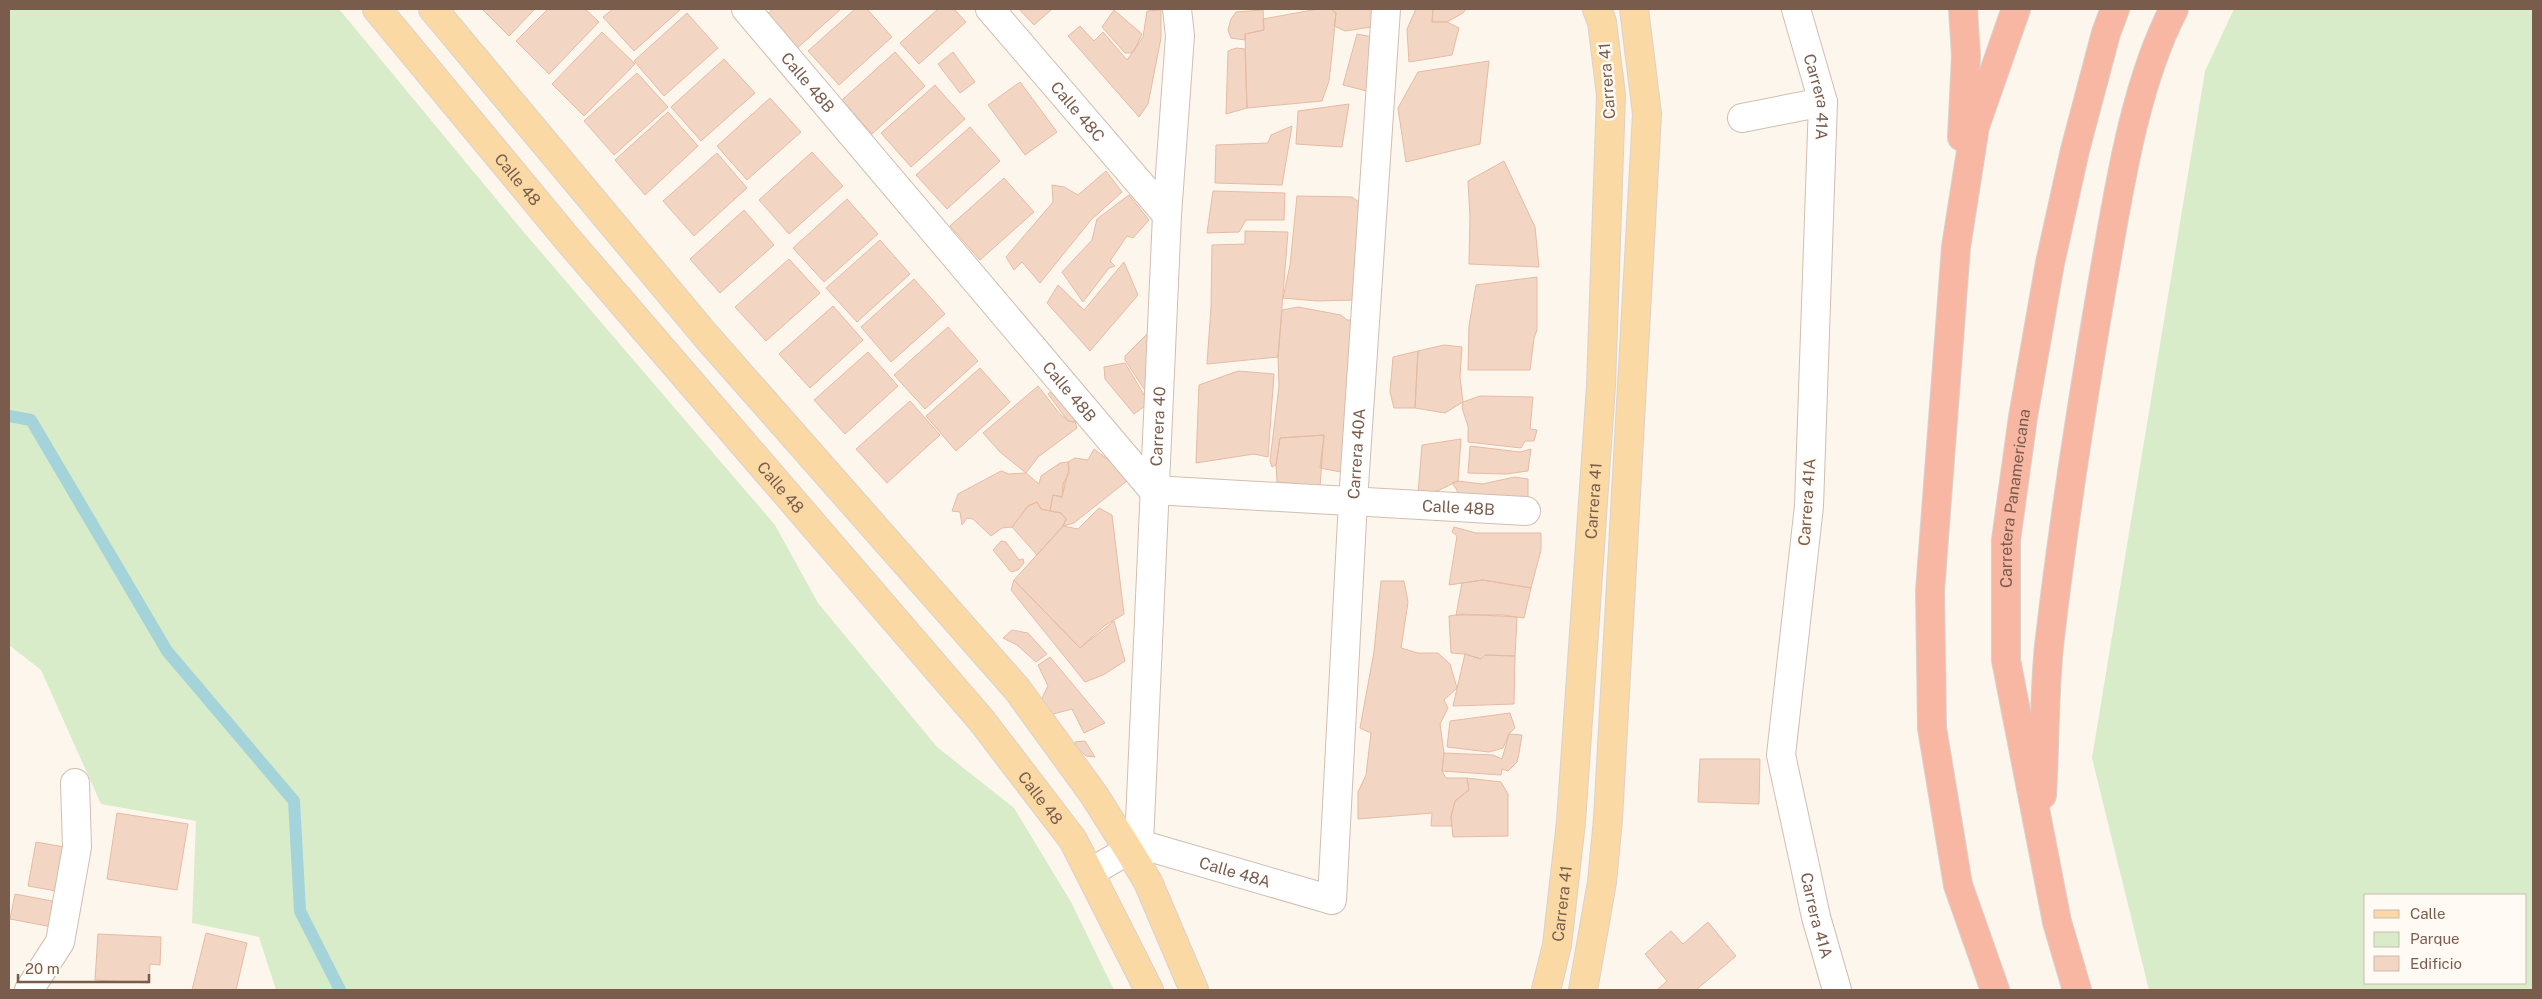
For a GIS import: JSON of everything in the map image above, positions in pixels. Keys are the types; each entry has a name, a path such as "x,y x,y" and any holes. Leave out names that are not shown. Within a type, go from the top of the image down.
{"highway":[{"path":"1963,9 1966,56 1956,247 1930,592 1932,728 1958,884 1995,990"},
{"path":"1956,247 1975,126 2016,9"},
{"name":"Carretera Panamericana","path":"2077,990 2057,922 2006,660 2006,540 2023,417 2050,263 2075,150 2106,33 2115,9"},
{"path":"2040,839 2049,648 2074,458 2114,215 2137,115 2159,38 2174,9"}],"main road":[{"name":"Calle 48","path":"377,9 569,241 982,721 1052,810 1073,840 1091,872 1149,990"},
{"path":"433,9 706,336 1017,689 1134,847 1194,990"},
{"name":"Carrera 41","path":"1546,990 1557,945 1571,822 1601,386 1611,94 1602,22 1597,9"},
{"name":"Carrera 41","path":"1583,990 1602,882 1608,819 1647,124 1634,9"}],"street":[{"name":"Calle 48B","path":"746,9 1153,490 1526,511"},
{"name":"Calle 48C","path":"990,9 1167,215"},
{"name":"Carrera 40","path":"1134,847 1167,215 1180,36 1177,9"},
{"name":"Carrera 40A","path":"1332,900 1353,501 1386,9"},
{"name":"Carrera 41A","path":"1796,9 1823,102 1809,506 1781,755 1816,917 1837,990"},
{"path":"1742,118 1823,102"},
{"path":"29,990 60,942 77,847 75,783"},
{"path":"1091,872 1134,847"},
{"name":"Calle 48A","path":"1134,847 1332,900"}],"green space":[{"path":"9,9 339,9 516,223 775,525 818,603 937,747 1014,808 1071,902 1114,990 276,990 259,937 192,923 196,821 101,804 41,670 9,645"},
{"path":"2234,9 2533,9 2533,990 2149,990 2092,758 2205,71"}],"building":[{"path":"482,9 535,9 509,36"},
{"path":"548,9 585,9 599,22 549,74 516,41"},
{"path":"613,9 681,9 634,51 603,17"},
{"path":"773,9 841,9 795,50 765,16"},
{"path":"855,9 867,9 892,37 839,85 808,51"},
{"path":"938,9 954,9 966,22 919,64 900,43"},
{"path":"1019,9 1052,9 1034,25"},
{"path":"1318,9 1331,9 1336,13 1332,54 1329,81 1322,101 1247,108 1245,34 1264,30 1263,19"},
{"path":"1331,9 1380,9 1378,26 1345,31 1334,26 1336,13"},
{"path":"1416,9 1433,9 1432,22 1447,22 1459,28 1452,55 1409,62 1407,29"},
{"path":"1433,9 1466,9 1463,13 1447,22 1432,22"},
{"path":"1114,10 1142,34 1134,51 1130,53 1125,53 1102,27"},
{"path":"1161,10 1161,38 1148,104 1139,117 1068,36 1080,26 1094,41 1103,32 1127,60 1143,37 1147,11"},
{"path":"1263,10 1264,30 1245,34 1245,40 1231,38 1228,30 1231,19 1236,12"},
{"path":"687,13 718,48 664,96 634,61"},
{"path":"602,32 635,64 584,116 552,84"},
{"path":"1357,34 1378,38 1371,92 1343,85"},
{"path":"1236,48 1245,49 1247,108 1226,114 1228,51"},
{"path":"895,52 925,86 872,134 842,100"},
{"path":"953,52 975,82 960,93 938,64"},
{"path":"724,59 755,93 701,141 671,107"},
{"path":"1489,61 1480,144 1406,162 1398,108 1418,72"},
{"path":"637,73 668,107 614,155 584,121"},
{"path":"1020,82 1057,132 1025,155 988,105"},
{"path":"935,85 965,119 911,167 881,133"},
{"path":"770,98 801,132 747,180 717,146"},
{"path":"1349,104 1342,147 1296,144 1298,111"},
{"path":"668,112 698,146 645,195 615,160"},
{"path":"1292,126 1282,185 1215,183 1216,145 1268,143 1271,135"},
{"path":"970,127 1000,161 947,209 916,175"},
{"path":"812,152 843,186 789,234 759,200"},
{"path":"717,153 747,188 694,236 663,201"},
{"path":"1504,161 1535,227 1539,267 1469,264 1470,217 1468,181"},
{"path":"1106,171 1122,192 1091,220 1040,283 1022,262 1014,270 1006,257 1053,202 1052,185 1064,187 1078,195"},
{"path":"1004,178 1034,212 980,260 950,226"},
{"path":"1213,191 1285,193 1284,220 1246,220 1239,232 1207,233"},
{"path":"1129,195 1149,220 1133,238 1127,236 1110,261 1115,266 1109,268 1083,302 1062,272 1092,240 1097,219"},
{"path":"1297,196 1352,197 1360,203 1354,300 1317,301 1283,298 1290,265"},
{"path":"847,199 878,234 824,282 793,248"},
{"path":"744,210 774,245 720,293 690,259"},
{"path":"1245,231 1288,232 1278,357 1207,364 1211,307 1212,245 1245,244"},
{"path":"880,240 910,274 857,322 826,288"},
{"path":"789,259 820,293 766,341 735,307"},
{"path":"1124,262 1138,295 1090,351 1047,303 1058,285 1084,310"},
{"path":"1537,277 1537,330 1534,338 1530,370 1468,370 1469,326 1476,285"},
{"path":"914,279 945,314 891,362 861,327"},
{"path":"833,306 863,340 810,388 779,354"},
{"path":"1298,307 1341,315 1347,320 1354,320 1351,474 1320,468 1324,435 1280,438 1276,465 1272,467 1270,461 1279,386 1278,357 1282,310"},
{"path":"1155,326 1148,395 1125,360 1125,356"},
{"path":"948,327 978,361 925,409 894,375"},
{"path":"1444,345 1462,347 1460,377 1463,402 1445,413 1415,408 1418,351"},
{"path":"1418,351 1415,408 1394,408 1390,392 1393,357"},
{"path":"868,352 898,386 845,434 814,400"},
{"path":"1125,363 1149,403 1134,414 1105,379 1104,367"},
{"path":"980,368 1010,402 956,451 926,416"},
{"path":"1238,371 1274,374 1268,457 1254,454 1196,463 1199,385"},
{"path":"1038,386 1059,413 1068,421 1075,422 1077,428 1038,457 1026,473 1000,452 983,433"},
{"path":"1056,388 1080,418 1075,422 1068,421 1048,394"},
{"path":"1480,396 1533,397 1530,429 1537,430 1534,441 1525,441 1521,448 1468,442 1468,426 1462,408 1463,402"},
{"path":"910,401 940,435 887,483 856,449"},
{"path":"1324,435 1320,486 1277,482 1276,465 1280,438"},
{"path":"1461,439 1458,481 1433,493 1418,494 1422,445"},
{"path":"1470,446 1520,452 1531,449 1528,471 1506,474 1468,473"},
{"path":"1094,449 1118,467 1128,480 1074,523 1063,526 1066,519 1061,513 1050,511 1053,495 1062,497 1063,484 1069,473 1068,462 1075,458 1088,460"},
{"path":"1068,462 1069,468 1062,497 1053,495 1050,511 1041,509 1037,502 1028,506 1012,527 1002,528 991,536 973,519 967,518 962,525 960,512 952,511 958,494 1001,471 1009,474 1026,473 1039,484 1041,476 1060,463"},
{"path":"1515,477 1528,479 1528,506 1458,504 1457,490 1452,483 1458,481 1482,484"},
{"path":"1037,502 1041,509 1061,513 1066,519 1063,526 1037,555 1012,527 1028,506"},
{"path":"1099,508 1112,515 1124,614 1104,626 1080,648 1014,580 1063,526 1078,529"},
{"path":"1454,527 1476,533 1541,533 1541,550 1531,588 1483,580 1449,585 1457,536 1452,532"},
{"path":"1001,541 1006,542 1019,560 1023,559 1024,563 1018,570 1011,572 993,550"},
{"path":"1014,580 1080,648 1114,621 1125,661 1103,675 1085,682 1011,590"},
{"path":"1483,580 1531,588 1524,618 1503,615 1456,615 1462,583"},
{"path":"1381,581 1404,581 1408,602 1401,648 1418,653 1438,653 1450,664 1457,688 1444,700 1448,708 1440,724 1444,753 1442,771 1446,778 1467,778 1469,790 1455,801 1451,817 1452,826 1431,826 1432,813 1358,819 1358,792 1366,775 1371,733 1360,728 1374,652"},
{"path":"1462,614 1517,617 1515,656 1485,655 1481,659 1465,654 1451,653 1449,616"},
{"path":"1012,630 1028,633 1047,654 1036,662 1017,645 1003,638"},
{"path":"1465,654 1481,659 1485,655 1515,656 1514,704 1453,706"},
{"path":"1050,657 1105,723 1084,733 1072,709 1053,714 1040,702 1048,686 1038,665"},
{"path":"1510,713 1515,728 1509,734 1503,748 1489,752 1447,747 1450,721"},
{"path":"1509,734 1522,735 1519,753 1517,762 1508,771 1502,769 1501,775 1442,771 1444,753 1493,755 1502,759"},
{"path":"1085,741 1095,757 1086,756 1076,747 1075,742"},
{"path":"1700,759 1760,759 1759,804 1698,802"},
{"path":"1467,778 1501,782 1508,794 1508,836 1453,837 1451,817 1455,801 1469,790"},
{"path":"117,813 188,824 177,890 107,879"},
{"path":"36,842 70,848 62,892 28,886"},
{"path":"15,894 57,902 52,927 10,919"},
{"path":"1708,922 1736,956 1696,990 1657,990 1667,981 1645,954 1671,931 1683,944"},
{"path":"206,933 247,943 236,990 192,990"},
{"path":"98,934 161,937 160,965 150,964 149,983 95,980"}],"waterway":[{"path":"9,416 31,420 167,651 294,801 300,911 340,990"}]}
